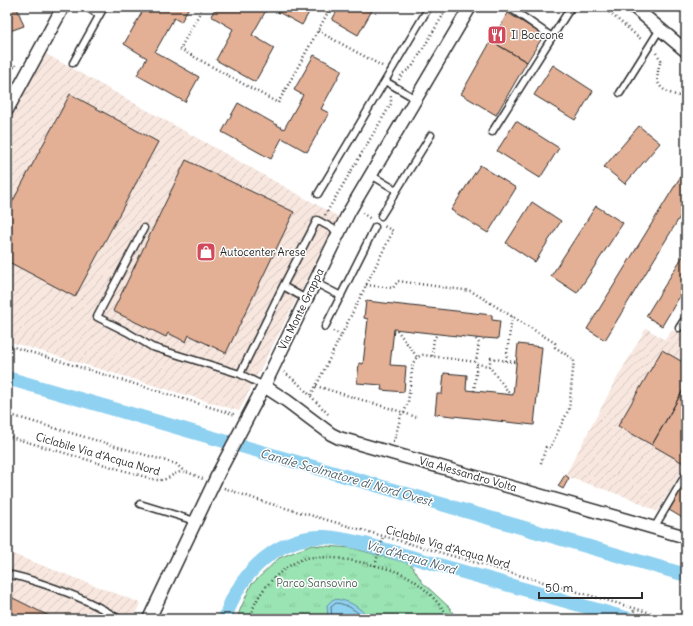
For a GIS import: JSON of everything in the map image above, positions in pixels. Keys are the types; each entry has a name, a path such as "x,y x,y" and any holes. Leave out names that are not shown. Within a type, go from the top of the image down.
{"street":[{"path":"7,110 11,94 63,7"},
{"name":"Via Monte Grappa","path":"149,619 244,421 264,386 339,232 470,7"},
{"path":"634,7 686,51"},
{"name":"Via Alessandro Volta","path":"264,386 331,434 339,438 686,537"}],"lane":[{"path":"86,7 99,15"},
{"path":"73,62 104,7"},
{"path":"318,194 429,7"},
{"path":"509,7 552,36"},
{"path":"492,132 571,7"},
{"path":"620,93 660,29"},
{"path":"385,81 416,99"},
{"path":"381,216 431,135"},
{"path":"371,175 396,190"},
{"path":"240,374 317,220 339,232"},
{"path":"325,327 376,224"},
{"path":"144,228 97,317 152,347 240,374 264,386"},
{"path":"314,282 341,296"},
{"path":"283,286 306,299"},
{"path":"679,328 686,317"},
{"path":"654,528 686,474"},
{"path":"140,504 196,521"},
{"path":"7,574 67,592 98,606 119,619"}],"path":[{"path":"203,7 180,49 278,104 331,7"},
{"path":"399,80 402,74 412,67 448,7"},
{"path":"603,7 644,42"},
{"path":"318,30 386,68"},
{"path":"653,50 660,57 657,81 661,88 669,93 686,98"},
{"path":"7,63 15,68 18,62"},
{"path":"7,70 15,74"},
{"path":"320,222 391,104 390,96 393,91"},
{"path":"311,395 393,231 376,224 362,213"},
{"path":"366,285 393,288 398,281 471,290 555,343 555,347 574,360 569,409 550,448 546,447 540,466"},
{"path":"506,361 512,316"},
{"path":"397,330 417,357"},
{"path":"432,356 434,338 438,334"},
{"path":"474,391 479,342 476,339"},
{"path":"7,345 244,421"},
{"path":"387,439 394,441 408,402 412,363 417,357 423,355 432,356 489,366 510,394"},
{"path":"489,366 491,358 516,362"},
{"path":"273,366 288,375 311,395 330,418"},
{"path":"316,386 416,417"},
{"path":"7,414 176,464 186,472 205,480"},
{"name":"Ciclabile Via d’Acqua Nord","path":"7,436 156,480 164,480 179,472 186,472"},
{"name":"Ciclabile Via d’Acqua Nord","path":"221,487 260,501 672,619"},
{"path":"375,566 383,537"},
{"path":"250,619 255,602 262,592 285,570 303,559 314,558 333,558 375,566 389,569 407,576 422,587 446,612 450,619"},
{"path":"631,619 635,608"}],"shaded area":[{"path":"46,54 339,217 239,411 7,341 7,122"},
{"path":"646,328 665,340 671,331 683,329 686,331 686,465 657,512 632,499 565,476 617,378"},
{"path":"7,552 141,603 133,619 7,619"}],"green space":[{"name":"Parco Sansovino","path":"312,545 352,548 411,564 422,582 450,608 456,619 237,619 251,585 279,558"}],"water":[{"path":"333,599 345,601 354,605 371,619 328,619 327,605"}],"building":[{"path":"7,7 19,7 17,8 24,26 7,32"},
{"path":"145,7 189,7 181,22 174,18 155,52 199,77 185,102 137,75 147,58 124,44"},
{"path":"216,7 268,7 252,35 274,48 255,82 216,60 233,29 211,16"},
{"path":"269,7 312,7 302,25"},
{"path":"339,7 374,7 358,35 332,20"},
{"path":"508,13 544,35 527,62 491,41"},
{"path":"491,41 527,62 496,115 461,94"},
{"path":"314,55 342,70 321,109 329,113 307,152 282,138 271,159 222,132 238,103 284,129 303,95 294,90"},
{"path":"553,65 593,91 575,120 534,95"},
{"path":"70,94 158,142 75,297 7,261 7,212"},
{"path":"516,121 559,148 540,178 497,151"},
{"path":"639,126 660,143 625,184 604,167"},
{"path":"186,160 294,212 226,353 189,335 186,342 168,333 166,337 113,311"},
{"path":"480,165 516,188 488,233 451,210"},
{"path":"684,171 686,172 686,207 605,340 587,329"},
{"path":"532,202 561,221 535,262 506,243"},
{"path":"596,206 623,223 577,293 551,276"},
{"path":"686,251 686,286 662,326 646,316"},
{"path":"366,301 492,315 492,320 500,321 498,339 484,339 394,329 390,365 406,366 404,392 381,390 382,385 357,383 359,363 363,364 368,319 364,318"},
{"path":"518,344 542,347 534,425 435,414 437,394 442,394 444,373 467,375 466,390 513,395"},
{"path":"662,350 686,364 686,385 652,445 618,426"},
{"path":"686,385 686,462 685,464 652,445"},
{"path":"565,475 569,478 563,489 558,486"},
{"path":"684,484 686,485 686,520 669,510"},
{"path":"7,595 55,619 7,619"}],"waterway":[{"name":"Canale Scolmatore di Nord Ovest","path":"7,378 686,575"},
{"name":"Via d'Acqua Nord","path":"225,619 230,604 237,591 253,569 263,560 286,545 311,537 325,537 365,544 629,619"}],"place":[{"name":"Il Boccone","path":"497,35"},
{"name":"Autocenter Arese","path":"206,252"}]}
